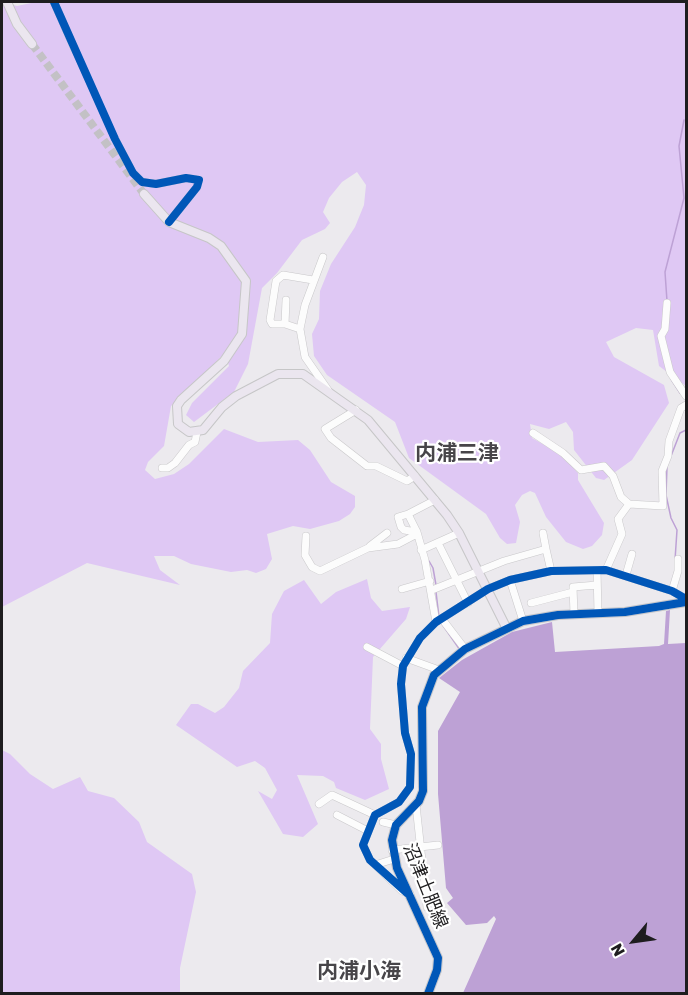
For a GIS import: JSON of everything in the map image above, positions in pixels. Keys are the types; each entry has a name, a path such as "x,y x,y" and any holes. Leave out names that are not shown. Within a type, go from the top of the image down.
{"main road":[{"path":"7,2 17,24 32,44"},
{"path":"144,194 169,222 209,238 221,246 246,281 242,334 235,349 177,406 178,424 184,430 197,432 203,430 229,400 278,374 303,374 368,420 415,476 459,532 506,627"},
{"name":"沼津土肥線","path":"428,993 437,970 438,958 394,860 392,850 396,825 416,805 424,783 422,707 426,691 439,670 461,651 506,627 523,621 574,614 625,612 687,601"}],"street":[{"path":"54,2 75,50"},
{"path":"115,139 133,173 142,182 156,184 186,178 199,180 198,187 169,222"},
{"path":"323,257 313,280 300,329 305,357 328,390"},
{"path":"300,329 285,324 272,324 270,320 276,281 283,275 313,280"},
{"path":"285,324 286,300"},
{"path":"668,303 663,339 670,372 687,396"},
{"path":"533,433 563,453 581,470 604,466 613,476 621,497 629,504 663,506 665,495 662,471 668,456 669,441 681,408 687,405"},
{"path":"356,410 325,429 331,438 367,466 376,466 407,481 415,476"},
{"path":"162,468 168,468 175,463 189,445 195,442 197,432"},
{"path":"417,533 400,527 399,517 435,501"},
{"path":"606,570 622,534 618,519 629,504"},
{"path":"408,514 417,533 439,620 461,651"},
{"path":"421,550 459,532"},
{"path":"306,536 304,555 316,571 326,569 369,548 387,533"},
{"path":"369,548 399,544 417,533"},
{"path":"543,533 551,571"},
{"path":"438,543 468,603"},
{"path":"432,590 478,571 546,549"},
{"path":"626,575 632,554"},
{"path":"672,591 678,571 678,560"},
{"path":"597,570 598,612"},
{"path":"410,894 402,891 375,865 363,845 375,815 399,801 410,787 411,754 405,733 401,684 404,662 415,644 439,620 488,589 510,580 551,571 606,570 672,591 687,601"},
{"path":"510,580 523,621"},
{"path":"402,589 430,581"},
{"path":"574,614 573,586 597,585"},
{"path":"531,603 573,592"},
{"path":"367,647 404,662 439,670"},
{"path":"319,804 332,795 375,815"},
{"path":"416,805 427,907"},
{"path":"337,815 368,831"},
{"path":"383,822 396,825"},
{"path":"392,850 438,845"},
{"path":"375,865 394,860"}],"shaded area":[{"path":"2,2 17,6 36,2 686,2 686,386 659,366 653,330 636,328 606,342 614,357 664,385 669,403 632,460 604,480 596,478 574,450 573,432 566,422 549,429 530,424 532,438 561,454 578,473 578,480 604,523 602,535 592,546 583,549 566,542 546,517 535,493 530,491 522,495 515,505 520,522 516,543 507,544 500,538 486,514 409,458 395,422 327,375 314,356 312,334 319,319 320,291 331,264 355,227 364,205 366,185 357,172 342,182 329,198 323,212 330,223 325,229 302,240 277,273 262,288 248,364 234,392 194,422 186,415 192,403 229,366 225,353 171,406 164,446 148,462 145,470 155,479 174,474 189,464 224,429 258,442 298,440 310,450 331,482 355,496 355,507 350,514 339,521 310,529 293,526 267,534 272,559 266,569 256,573 247,570 231,572 191,564 174,556 154,556 160,570 180,585 87,563 2,607"},
{"path":"367,579 371,598 382,611 410,607 406,619 373,657 370,729 381,744 381,759 389,789 365,800 336,788 334,782 323,776 297,775 318,824 303,837 283,834 258,791 272,799 277,790 265,768 255,761 237,767 176,725 191,704 198,704 215,713 224,707 239,688 243,671 270,643 272,614 284,591 304,580 321,604 336,592"},
{"path":"670,610 668,644 686,643 686,993 463,993 496,919 494,916 487,923 466,925 447,903 453,898 446,888 438,794 438,731 460,692 439,678 462,660 512,632 552,622 555,652 659,646 664,644 666,611"},
{"path":"2,750 10,754 30,774 53,789 80,777 88,791 114,798 139,822 147,842 192,874 196,892 180,968 180,993 2,993"}],"waterway":[{"path":"667,301 665,272 684,198 679,146 684,120"},
{"path":"671,379 680,393"},
{"path":"671,456 680,433 686,430"},
{"path":"667,466 666,495 671,518 677,530 675,560"},
{"path":"429,561 433,568 436,585"},
{"path":"436,592 439,617"},
{"path":"442,624 460,650"}],"tunnel":[{"path":"32,44 144,194"},
{"path":"75,50 115,139"}],"cycle path":[{"path":"54,2 115,139 133,173 142,182 156,184 186,178 199,180 197,187 169,222"},
{"path":"407,893 370,860 363,845 375,815 399,802 410,787 411,754 405,733 401,684 403,666 420,638 436,622 488,589 510,580 551,571 606,570 672,591 686,599"},
{"path":"428,994 437,970 438,958 397,868 392,840 396,825 419,801 423,791 422,707 434,675 465,649 523,621 558,615 625,612 686,602"}],"district":[{"name":"内浦三津","path":"457,454"},
{"name":"内浦小海","path":"359,972"}]}
